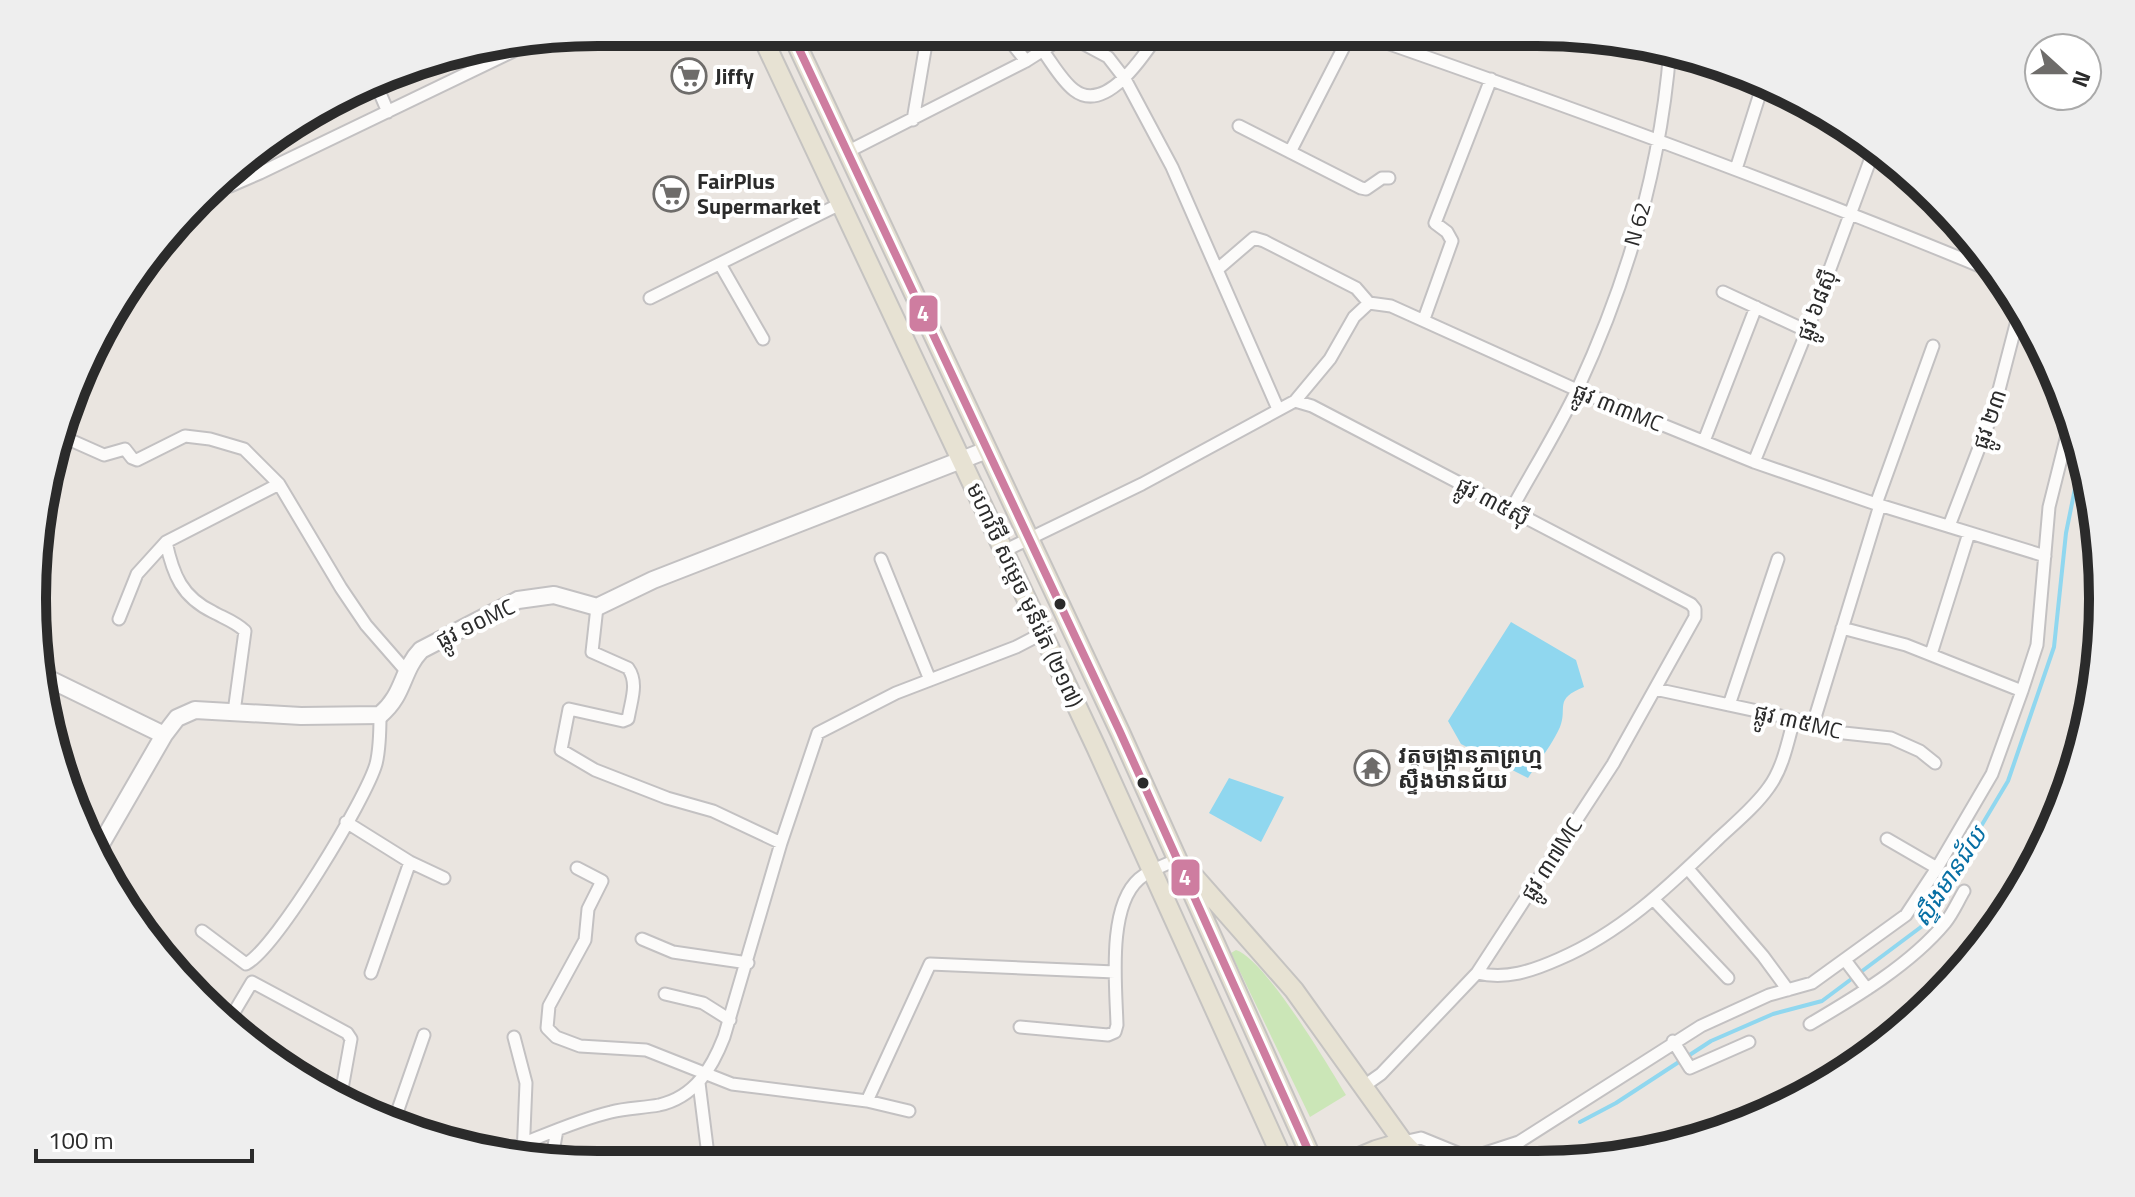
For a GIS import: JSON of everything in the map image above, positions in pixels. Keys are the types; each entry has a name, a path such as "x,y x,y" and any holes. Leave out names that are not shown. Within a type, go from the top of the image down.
{"main road":[{"name":"មហាវិថី សម្តេច មុនីរ៉េត (២១៧)","path":"767,46 1154,871 1279,1151"},
{"name":"មហាវិថី សម្តេច មុនីរ៉េត (២១៧)","path":"798,46 1030,539 1309,1151"},
{"path":"1178,859 1294,990 1412,1151"},
{"path":"1374,1151 1403,1142"}],"street":[{"path":"913,120 926,46"},
{"path":"1014,46 1026,61"},
{"path":"847,152 1050,46"},
{"path":"1087,46 1108,57 1125,79 1172,167 1219,268 1278,409"},
{"path":"1043,51 1074,91 1096,95 1125,79 1151,46"},
{"path":"1290,152 1344,46"},
{"path":"1396,46 1659,139 1851,212 1977,265"},
{"path":"232,185 507,54"},
{"path":"482,59 485,65"},
{"name":"N 62","path":"1511,510 1577,390 1612,309 1659,139 1668,63"},
{"path":"1424,319 1452,241 1447,232 1435,223 1491,79"},
{"path":"379,92 388,112"},
{"path":"1736,169 1760,93"},
{"path":"1239,126 1361,188 1366,189 1382,178 1389,178"},
{"name":"ផ្លូវ ៦៨ស៊ី","path":"1754,462 1807,331 1871,158"},
{"path":"650,298 840,204"},
{"name":"ផ្លូវ ៣៣MC","path":"1219,268 1254,238 1264,241 1356,288 1369,303 1391,306 1424,319 1577,390 1754,462 2045,556"},
{"path":"720,264 763,339"},
{"path":"1723,292 1807,331"},
{"path":"1004,551 1142,484 1295,401 1330,359 1354,317 1369,303"},
{"path":"1704,441 1756,307"},
{"name":"ផ្លូវ ២៣","path":"1949,526 1994,409 2016,324"},
{"path":"1813,724 1878,504 1933,346"},
{"name":"ផ្លូវ ៣៥ស៊ី","path":"1295,401 1312,406 1691,604"},
{"path":"70,440 104,455 125,449 137,460 185,436 210,439 244,449 279,484 366,625 407,672"},
{"path":"1495,1151 1519,1142 1715,1020 1812,983 1848,964 1906,915 1992,774 2022,691 2037,645 2049,507 2066,441"},
{"path":"781,843 713,811 681,803 595,770 561,750 569,709 623,721 628,719 634,681 631,672 592,652 597,607 653,580 987,450"},
{"path":"119,619 137,574 166,542 279,484"},
{"path":"1931,654 1969,533"},
{"path":"166,542 170,562 186,594 196,604 245,631 234,712"},
{"path":"881,559 930,680"},
{"path":"1729,705 1778,559"},
{"name":"ផ្លូវ ១០MC","path":"380,715 397,698 412,659 421,650 518,600 554,595 597,607"},
{"name":"ផ្លូវ ៣៧MC","path":"1364,1086 1381,1074 1477,973 1613,764 1695,617 1691,604"},
{"path":"1842,628 1931,654 2022,691"},
{"path":"517,1145 612,1111 663,1104 682,1096 699,1083 714,1063 818,733 852,714 1043,633"},
{"path":"53,681 164,735"},
{"name":"ផ្លូវ ៣៥MC","path":"1655,689 1844,733 1891,738 1920,751 1935,763"},
{"path":"102,842 177,718 195,710 301,716 380,715 376,763 368,785 308,890 263,950 246,964 243,973 252,982 347,1033 351,1039 342,1088"},
{"path":"1477,973 1495,977 1532,971 1586,948 1654,900 1689,870 1771,785 1783,758 1794,719"},
{"path":"346,822 410,862 444,878"},
{"path":"1887,839 1937,868"},
{"path":"1020,1027 1108,1035 1115,1032 1117,932 1123,907 1130,889 1140,877 1178,859"},
{"path":"371,973 410,862"},
{"path":"577,868 599,878 601,886 588,909 585,940 549,1006 547,1028 556,1037 580,1046 646,1050 732,1084 867,1101 909,1111"},
{"path":"1689,870 1788,990"},
{"path":"1810,1024 1928,941 1947,921 1964,891"},
{"path":"1654,900 1728,978"},
{"path":"202,931 246,964"},
{"path":"642,939 673,952 748,963"},
{"path":"867,1101 930,964 1115,972"},
{"path":"1848,964 1864,986"},
{"path":"233,1013 252,982"},
{"path":"665,994 703,1003 730,1020"},
{"path":"397,1113 424,1035"},
{"path":"514,1037 526,1083 524,1146"},
{"path":"1675,1045 1690,1068 1749,1042"},
{"path":"699,1083 708,1151"},
{"path":"553,1149 557,1130"},
{"path":"1403,1142 1421,1138 1449,1151"}],"green space":[{"path":"1236,950 1263,972 1279,992 1346,1095 1310,1117 1231,953"}],"water":[{"path":"1511,622 1576,660 1584,687 1565,700 1560,727 1528,778 1461,744 1448,721"},
{"path":"1229,778 1284,797 1261,842 1209,813"}],"waterway":[{"name":"ស្ទឹងមានជ័យ","path":"1580,1122 1616,1103 1711,1041 1773,1014 1822,1001 1921,927 2008,781 2054,647 2066,533 2076,483"}],"transit line":[{"name":"4","path":"798,46 1120,732 1309,1151"}],"place":[{"name":"Jiffy","path":"689,76"},
{"name":"FairPlus Supermarket","path":"671,194"},
{"name":"វត្តចង្ក្រានតាព្រហ្ម ស្ទឹងមានជ័យ","path":"1372,768"}]}
